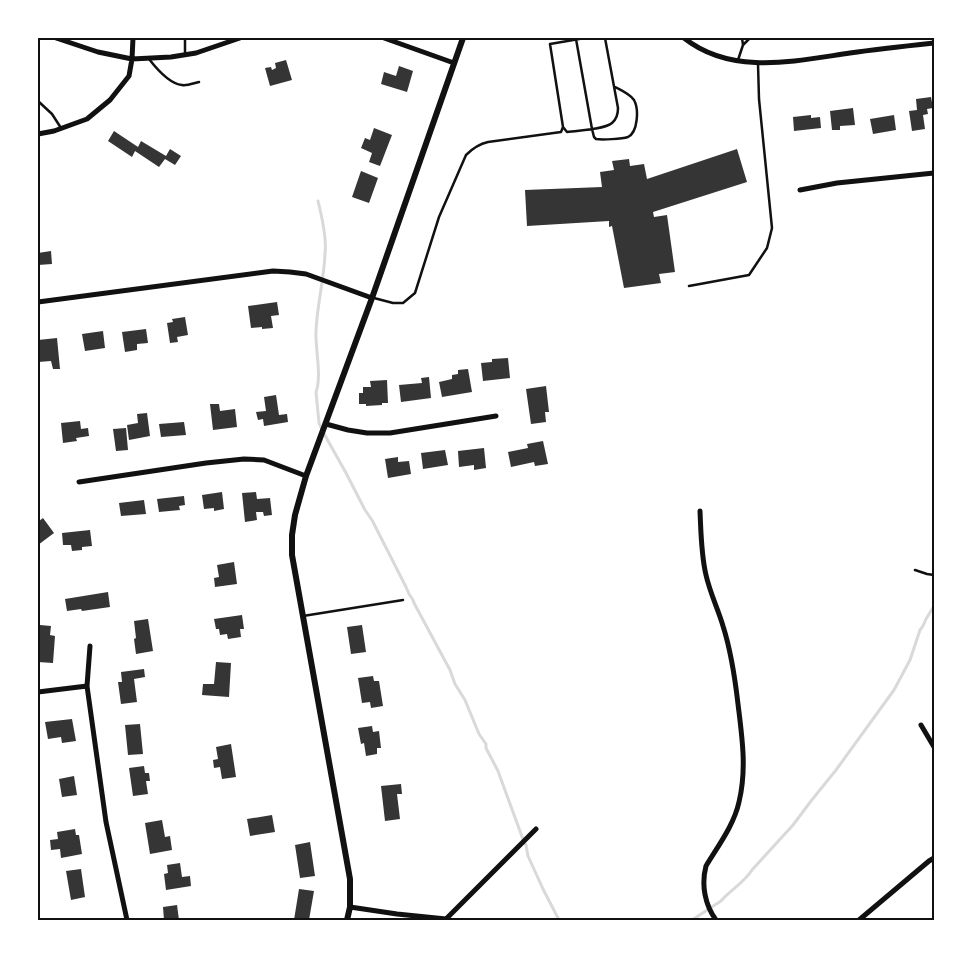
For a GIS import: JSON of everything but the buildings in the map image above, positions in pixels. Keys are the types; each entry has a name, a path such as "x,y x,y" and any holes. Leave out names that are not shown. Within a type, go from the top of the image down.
{"street":[{"path":"56,38 98,52 132,59 171,57 196,52 240,38"},
{"path":"38,134 87,120 110,100 129,76 133,38"},
{"path":"384,38 454,62"},
{"path":"347,920 350,907 350,879 292,555 292,535 295,515 306,476 372,298 463,38"},
{"path":"684,38 707,52 738,62 810,59 934,43"},
{"path":"800,190 837,183 934,173"},
{"path":"38,302 273,271 306,274 372,298"},
{"path":"326,424 367,433 390,433 496,416"},
{"path":"79,482 244,459 264,460 306,476"},
{"path":"700,511 706,575 729,647 738,702 744,764 739,804 733,820 706,866 704,875 705,897 716,920"},
{"path":"90,646 87,686 106,822 127,920"},
{"path":"38,692 87,686"},
{"path":"921,725 934,747"},
{"path":"350,907 446,919 536,829"},
{"path":"859,920 934,858"}],"lane":[{"path":"184,54 185,38"},
{"path":"372,298 393,303 403,303 415,293 440,218 466,155 473,148 488,142 561,132 563,127 550,44 584,38"},
{"path":"563,127 568,132 603,127 613,123 618,116 605,38"},
{"path":"738,62 742,38"},
{"path":"742,45 750,38"},
{"path":"576,39 592,129 596,139 627,137 633,132 638,117 634,101 625,92 614,86"},
{"path":"148,58 158,70 174,82 182,85 199,82"},
{"path":"688,286 749,275 767,248 772,228 759,99 758,62"},
{"path":"38,101 52,114 61,128"},
{"path":"915,570 934,575"},
{"path":"303,616 403,600"}],"waterway":[{"path":"318,201 325,241 316,331 318,362 318,385 316,392 319,423 372,520 450,670 455,684 465,700 479,734 486,744 486,748 498,771 526,845 528,856 559,920"},
{"path":"692,920 721,901 745,879 793,825 836,770 894,690 910,660 920,630 934,606"}]}
